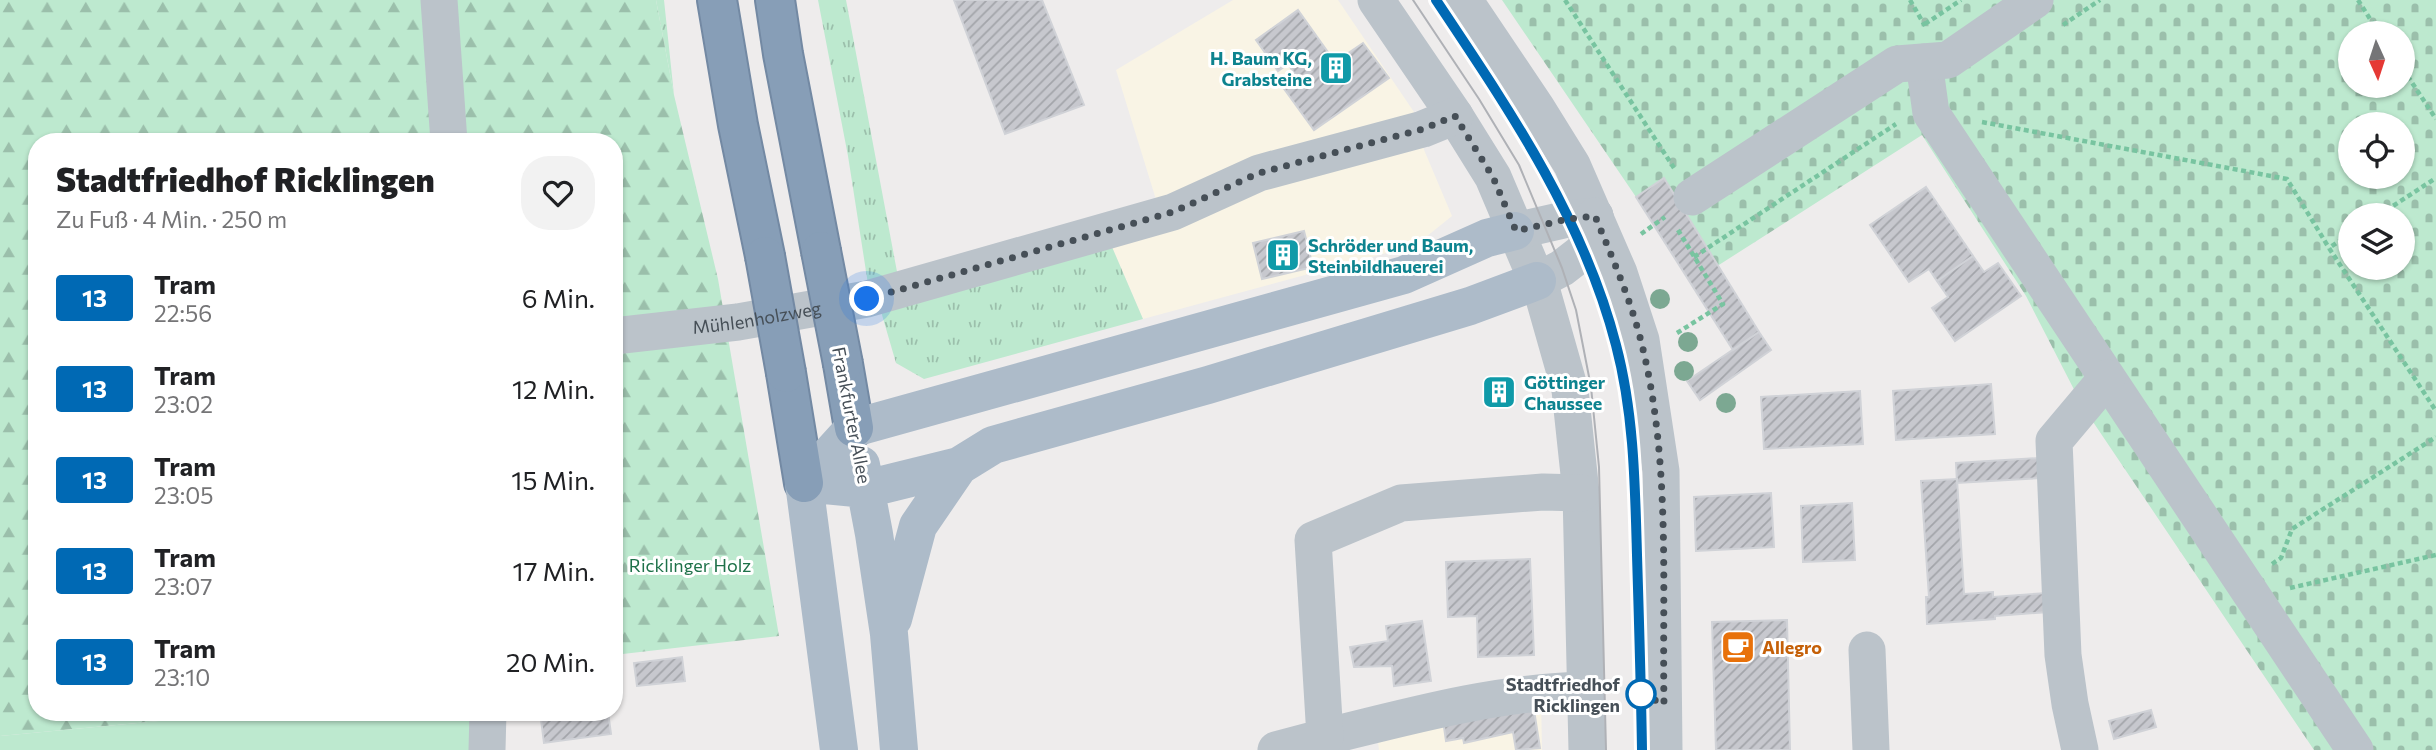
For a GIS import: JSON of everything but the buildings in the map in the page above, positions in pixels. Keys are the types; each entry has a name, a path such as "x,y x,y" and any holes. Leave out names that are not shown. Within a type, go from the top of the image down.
{"highway":[{"path":"716,0 737,125 765,257 804,483"},
{"name":"Frankfurter Allee","path":"775,0 854,428"}],"main road":[{"path":"839,750 804,483 854,428 1404,275 1487,238 1516,231"},
{"path":"804,483 866,489 959,466 993,445 1234,378 1470,306 1537,281"},
{"name":"Frankfurter Allee","path":"854,428 889,634 899,750"},
{"path":"889,634 918,526 959,466"}],"street":[{"path":"439,0 448,133"},
{"path":"1376,0 1493,177 1537,281 1570,390 1581,493 1587,750"},
{"path":"1464,0 1572,165 1619,273 1641,340 1661,471 1664,750"},
{"path":"1684,211 1897,64 1948,60 2035,0"},
{"path":"1924,62 1931,113 2355,750"},
{"name":"Mühlenholzweg","path":"623,335 738,322 867,299 1173,212 1259,173 1423,129 1455,116"},
{"path":"1516,231 1595,216"},
{"path":"1537,281 1562,268 1584,251 1595,216"},
{"path":"2080,750 2063,655 2054,441 2107,378"},
{"path":"1325,737 1313,540 1401,503 1543,492 1581,493"},
{"path":"1867,650 1871,750"},
{"path":"1276,750 1443,709 1550,691 1586,690"},
{"path":"486,750 488,721"}],"path":[{"path":"1565,0 1684,211 1694,257 1723,304 1680,333 1672,334"},
{"path":"1910,0 1926,24 1961,0"},
{"path":"2358,0 2371,21"},
{"path":"2415,87 2436,119"},
{"path":"1694,257 1909,116 1931,113 2287,179 2436,411"},
{"path":"2397,203 2436,178"},
{"path":"2329,248 2338,242"},
{"path":"2248,590 2281,558 2292,528 2436,437"},
{"path":"2248,590 2436,555"}],"shaded area":[{"path":"1233,0 1338,0 1414,112 1422,145 1452,216 1416,245 1143,319 1109,240 1158,206 1116,70"},
{"path":"1541,696 1542,750 1379,750 1376,727"}],"green space":[{"name":"Ricklinger Holz","path":"0,0 656,0 674,95 718,279 779,636 623,654 623,133 28,133 28,721 159,721 0,736"},
{"path":"656,0 664,0 674,95"},
{"path":"818,0 846,0 898,277 868,284 848,156"},
{"path":"1502,0 2436,0 2436,750 2314,750 2083,407 2026,296 1922,135 1697,279 1640,194 1636,197"},
{"path":"1109,240 1143,319 924,379 896,363 880,308"},
{"path":"159,721 471,721 471,750 0,750 0,736"}],"tram line":[{"path":"1413,0 1519,165 1562,268 1576,310 1591,387 1599,467 1606,750"},
{"path":"1436,0 1516,123 1564,208 1602,298 1616,345 1627,397 1634,475 1642,750"},
{"name":"13","path":"1436,0 1495,87 1537,156 1584,251 1616,344 1627,399 1635,464 1642,750"}],"place":[{"name":"H. Baum KG, Grabsteine","path":"1336,68"},
{"name":"Schröder und Baum, Steinbildhauerei","path":"1283,255"},
{"name":"Göttinger Chaussee","path":"1499,392"},
{"name":"Allegro","path":"1738,647"},
{"name":"Stadtfriedhof Ricklingen","path":"1641,694"}],"route":[{"path":"867,299 1173,212 1259,173 1434,126 1455,116 1493,177 1516,231 1595,216 1619,273 1641,340 1661,471 1664,704 1641,694"}]}
